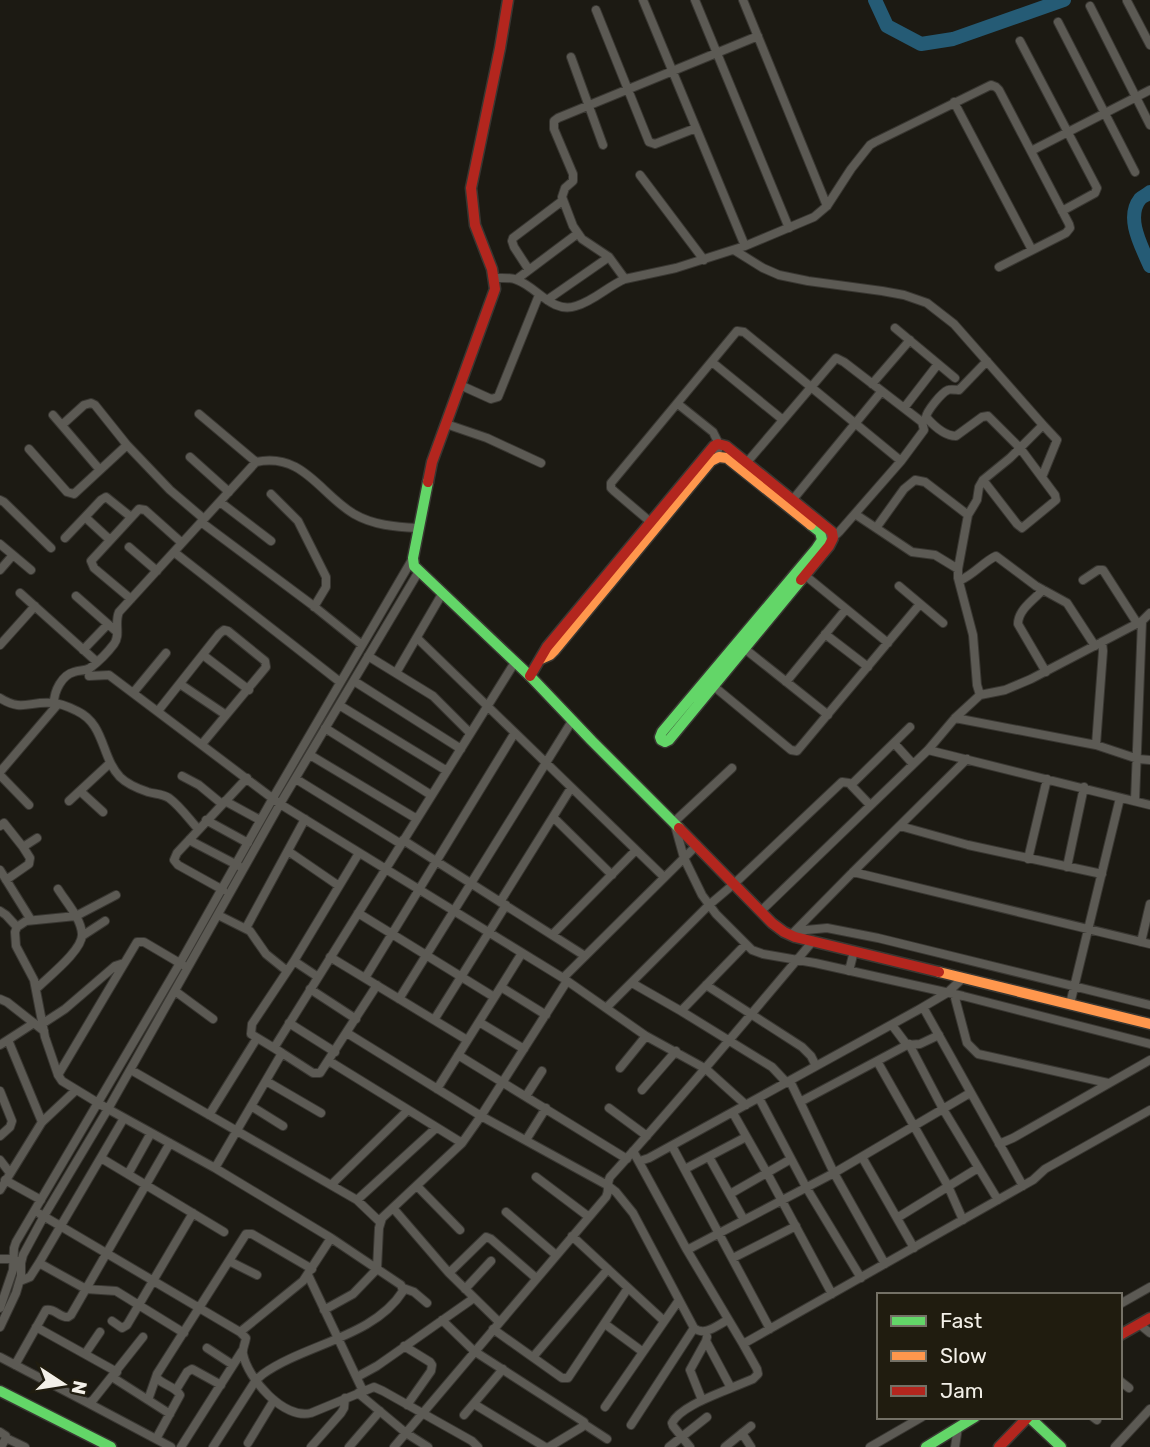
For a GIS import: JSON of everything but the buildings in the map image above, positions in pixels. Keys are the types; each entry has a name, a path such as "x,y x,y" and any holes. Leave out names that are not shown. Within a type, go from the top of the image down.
{"street":[{"path":"508,0 471,188 472,216 495,278 495,289 432,462 418,528 414,566 530,676 772,923 784,932 1150,1024"},
{"path":"643,0 745,246"},
{"path":"695,0 789,228"},
{"path":"743,0 827,206"},
{"path":"1127,1 1150,45"},
{"path":"1090,6 1150,125"},
{"path":"596,10 647,140 655,144 696,128"},
{"path":"1058,22 1135,172"},
{"path":"625,279 609,257 578,234 562,201 563,191 574,178 554,129 554,121 758,36"},
{"path":"1020,41 1097,188 1096,193 1062,211"},
{"path":"571,57 603,145"},
{"path":"495,278 517,279 562,307 575,307 625,279 664,271 745,246 814,217 827,206 870,145 986,86 996,86 999,90 1070,228 1068,232 999,267"},
{"path":"1031,151 1150,90"},
{"path":"954,103 1032,250"},
{"path":"640,176 704,260"},
{"path":"529,270 514,247 513,238 562,201"},
{"path":"517,279 578,234"},
{"path":"734,250 779,275 883,291 927,303 954,324 1057,440 1042,477"},
{"path":"460,385 491,399 498,397 543,297 609,257"},
{"path":"895,328 955,378"},
{"path":"653,525 614,491 611,483 733,334 740,331 901,460"},
{"path":"872,384 910,340"},
{"path":"710,683 662,732 660,740 669,740 710,683 802,572 820,543 827,536 839,532 924,430 922,422 836,358 744,466"},
{"path":"983,480 1022,528 1056,500 1020,448 988,416 982,417 956,436 947,435 926,417 927,412 946,391 959,390 987,360"},
{"path":"712,362 783,420"},
{"path":"904,408 938,364"},
{"path":"789,504 881,392"},
{"path":"678,404 713,432 719,457"},
{"path":"62,425 84,405 95,405 127,445 203,520 362,645"},
{"path":"199,414 256,462"},
{"path":"53,415 100,470"},
{"path":"446,424 487,438 541,463"},
{"path":"980,695 973,635 958,569 968,515 977,500 983,480 1043,425"},
{"path":"530,676 541,659 554,652 709,449 718,444 726,446 744,466 827,536"},
{"path":"29,449 70,494 77,493 127,445"},
{"path":"190,457 229,492"},
{"path":"653,525 711,461 719,457 727,458 744,466"},
{"path":"29,805 0,774 56,703 57,688 64,678 73,672 88,670 114,645 117,640 117,617 256,462 275,460 300,468 357,516 377,524 418,528"},
{"path":"876,528 904,489 915,480 925,482 968,515"},
{"path":"271,494 298,521 326,577 326,587 314,607"},
{"path":"65,538 106,497 131,517"},
{"path":"0,500 51,548"},
{"path":"220,502 271,541"},
{"path":"131,599 92,564 110,540 139,509 145,510 182,543"},
{"path":"855,514 912,552 935,555 958,569"},
{"path":"85,517 110,540"},
{"path":"0,544 31,570"},
{"path":"129,547 157,570"},
{"path":"174,552 340,682"},
{"path":"0,570 13,555"},
{"path":"959,581 971,576 996,556 1070,607 1103,651 1096,745"},
{"path":"20,1281 14,1248 16,1242 413,558"},
{"path":"1083,580 1098,570 1103,570 1139,622 1135,801"},
{"path":"0,1327 4,1303 17,1261 131,1070 281,804 419,571"},
{"path":"802,572 888,643"},
{"path":"899,586 943,623"},
{"path":"1043,590 1019,614 1017,620 1046,672"},
{"path":"20,593 97,662"},
{"path":"396,673 442,594"},
{"path":"76,596 117,632"},
{"path":"710,683 794,751 800,749 920,604"},
{"path":"0,645 35,606"},
{"path":"786,682 846,609"},
{"path":"761,911 914,764 955,718 980,695 1005,690 1046,672 1139,622 1150,613"},
{"path":"83,650 108,624"},
{"path":"158,711 222,631 228,631 267,664 202,744"},
{"path":"825,634 868,667"},
{"path":"416,638 664,877"},
{"path":"741,645 828,715"},
{"path":"133,693 166,653"},
{"path":"203,655 248,690"},
{"path":"368,656 433,696 470,733"},
{"path":"274,1048 515,662"},
{"path":"89,676 109,675 281,804 565,980 646,1036 706,1069 746,1105"},
{"path":"354,681 461,749"},
{"path":"180,684 226,715"},
{"path":"0,698 16,706 56,703 78,712 92,722 101,737 110,763 124,780 169,798 198,829"},
{"path":"339,705 447,771"},
{"path":"955,718 1096,745 1138,759 1150,760"},
{"path":"399,999 572,721"},
{"path":"851,785 910,727"},
{"path":"326,728 431,795"},
{"path":"365,978 514,734"},
{"path":"894,743 914,764"},
{"path":"928,750 1150,805"},
{"path":"310,755 417,819"},
{"path":"791,935 967,759"},
{"path":"69,801 110,763"},
{"path":"674,822 732,768"},
{"path":"182,776 223,803 260,820"},
{"path":"230,894 175,863 175,857 247,778"},
{"path":"296,779 437,861 585,956"},
{"path":"1028,859 1047,779"},
{"path":"606,1008 709,905 842,782 851,785 870,805"},
{"path":"1067,867 1084,787"},
{"path":"435,1020 571,788"},
{"path":"80,791 103,812"},
{"path":"1070,1004 1120,798"},
{"path":"553,817 612,875"},
{"path":"246,928 305,819"},
{"path":"206,820 247,843"},
{"path":"1,822 30,858 29,864 6,880"},
{"path":"674,822 684,858 702,895 752,950 951,993 1150,1044"},
{"path":"900,826 968,845 1102,874"},
{"path":"23,847 37,838"},
{"path":"189,839 244,870"},
{"path":"324,1310 353,1294 377,1269 380,1222 462,1143 524,1049 565,980 585,956 697,845"},
{"path":"552,935 636,850"},
{"path":"288,851 339,886"},
{"path":"359,853 294,961 252,1024 251,1034 317,1074 329,1061 377,985"},
{"path":"0,870 31,920"},
{"path":"853,872 1145,943 1150,904"},
{"path":"36,989 78,949 82,936 76,916 58,889"},
{"path":"116,895 76,916 31,920 17,927 16,946 32,975 40,1026 58,1075 66,1085 215,1168 331,1238 427,1303"},
{"path":"0,911 17,927"},
{"path":"358,913 494,997"},
{"path":"218,915 246,928 266,954 287,971"},
{"path":"82,936 105,921"},
{"path":"791,935 827,928 1150,1005"},
{"path":"58,1075 135,945 140,941 188,968"},
{"path":"394,1447 589,1217 608,1193 610,1177 706,1069 813,941"},
{"path":"681,1011 746,944"},
{"path":"849,971 854,951"},
{"path":"437,1089 522,953"},
{"path":"330,957 467,1040"},
{"path":"294,961 318,976"},
{"path":"42,1122 4,1042 40,1026 65,1009 115,966 124,962"},
{"path":"640,1161 951,993 962,978"},
{"path":"632,983 772,1067 789,1082 834,1173 885,1264"},
{"path":"706,985 802,1047 816,1066"},
{"path":"501,987 545,1015"},
{"path":"310,989 356,1019"},
{"path":"162,992 173,994 213,1019"},
{"path":"951,993 967,1044 978,1054 1108,1083"},
{"path":"0,999 40,1026"},
{"path":"923,1007 1023,1186"},
{"path":"146,1020 156,1025"},
{"path":"479,1022 524,1049"},
{"path":"289,1023 334,1052"},
{"path":"892,1025 908,1044 943,1109 998,1200"},
{"path":"347,1033 437,1089 619,1194 633,1213 694,1328 706,1336 731,1388"},
{"path":"800,1102 908,1044 920,1044 939,1035"},
{"path":"620,1068 646,1036"},
{"path":"209,1115 257,1038"},
{"path":"642,1090 676,1051"},
{"path":"215,1168 282,1054"},
{"path":"458,1055 627,1159"},
{"path":"999,1144 1150,1060"},
{"path":"329,1061 462,1143"},
{"path":"877,1061 948,1186 963,1220"},
{"path":"131,1070 357,1200 380,1222"},
{"path":"526,1096 542,1071"},
{"path":"114,1074 125,1080"},
{"path":"266,1081 321,1114"},
{"path":"0,1190 42,1122 76,1090"},
{"path":"0,1091 12,1121 10,1127 0,1136"},
{"path":"687,1250 834,1173 970,1093"},
{"path":"760,1098 806,1187 861,1278"},
{"path":"251,1107 283,1126"},
{"path":"526,1140 546,1108"},
{"path":"609,1108 647,1136"},
{"path":"331,1185 408,1110"},
{"path":"743,1344 1023,1186 1045,1169 1150,1110"},
{"path":"733,1113 832,1294"},
{"path":"4,1303 20,1281 30,1277 124,1118"},
{"path":"357,1200 436,1128"},
{"path":"128,1174 151,1133"},
{"path":"685,1169 746,1137"},
{"path":"15,1365 46,1310 51,1309 68,1317 170,1143"},
{"path":"672,1146 770,1329"},
{"path":"633,1151 758,1374 753,1379 702,1400 675,1417 674,1426 690,1447"},
{"path":"709,1157 744,1220"},
{"path":"862,1157 914,1248"},
{"path":"101,1158 224,1232"},
{"path":"730,1194 792,1159"},
{"path":"0,1160 8,1177 41,1200"},
{"path":"897,1218 978,1168"},
{"path":"537,1177 589,1217"},
{"path":"417,1186 460,1230"},
{"path":"393,1208 496,1325 562,1378 568,1378 628,1288"},
{"path":"34,1211 246,1338 242,1351 181,1447"},
{"path":"506,1212 556,1255"},
{"path":"112,1321 125,1327 193,1213"},
{"path":"733,1258 796,1226"},
{"path":"148,1400 156,1377 244,1237 249,1234 310,1272 324,1310 357,1377 361,1392 406,1433 428,1447"},
{"path":"572,1236 664,1321"},
{"path":"449,1273 486,1237 536,1278"},
{"path":"240,1332 303,1281 331,1238"},
{"path":"0,1259 17,1261"},
{"path":"229,1261 257,1275"},
{"path":"465,1289 491,1261"},
{"path":"39,1263 86,1289 116,1291 184,1333"},
{"path":"533,1357 608,1269"},
{"path":"1122,1303 1150,1287"},
{"path":"214,1447 256,1380 269,1370 383,1314 402,1293 403,1288"},
{"path":"357,1377 474,1298"},
{"path":"605,1407 678,1300"},
{"path":"1122,1334 1150,1318"},
{"path":"442,1320 474,1351 582,1419 584,1424 607,1439"},
{"path":"702,1400 690,1370 706,1336 728,1320"},
{"path":"605,1324 643,1352"},
{"path":"1139,1324 1150,1333"},
{"path":"36,1327 85,1354 170,1414"},
{"path":"631,1425 694,1328"},
{"path":"85,1354 100,1332"},
{"path":"88,1403 115,1374 143,1337"},
{"path":"404,1346 432,1365 431,1371 407,1405"},
{"path":"207,1348 233,1365"},
{"path":"242,1351 251,1374 274,1400 301,1414 311,1413 374,1387 472,1441 478,1447"},
{"path":"0,1357 171,1447"},
{"path":"176,1390 187,1372 192,1369 220,1385"},
{"path":"464,1415 503,1369"},
{"path":"156,1377 180,1395 156,1439"},
{"path":"1122,1383 1129,1388"},
{"path":"0,1391 111,1447"},
{"path":"311,1447 341,1413 345,1398"},
{"path":"258,1447 247,1445 274,1400"},
{"path":"474,1404 547,1447 584,1424"},
{"path":"1115,1447 1150,1409"},
{"path":"349,1447 380,1411"},
{"path":"669,1447 707,1417"},
{"path":"870,1447 919,1419"},
{"path":"926,1447 972,1419"},
{"path":"999,1447 1026,1419"},
{"path":"1030,1419 1061,1447"},
{"path":"725,1447 751,1426"},
{"path":"955,1447 958,1427"},
{"path":"742,1433 751,1447"},
{"path":"1,1447 3,1435 25,1447"}],"waterway":[{"path":"875,0 887,26 921,44 953,39 1064,0"},
{"path":"1150,192 1140,199 1134,215 1136,232 1150,266"}],"traffic: fast":[{"path":"428,482 413,558 414,566 530,676 679,828"},
{"path":"801,580 669,740 661,740 662,732 816,549 822,540 820,532 811,525"},
{"path":"0,1391 111,1447"},
{"path":"926,1447 972,1419"},
{"path":"1031,1419 1061,1447"}],"traffic: slow":[{"path":"541,659 554,651 711,461 719,457 727,458 811,525"},
{"path":"939,972 1150,1024"}],"traffic: jam":[{"path":"428,482 432,462 495,289 492,269 475,225 471,188 508,0"},
{"path":"530,676 547,647 718,444 726,446 832,532 833,538 829,546 801,580"},
{"path":"679,828 784,932 939,972"},
{"path":"1122,1334 1150,1318"},
{"path":"999,1447 1026,1419"}]}
